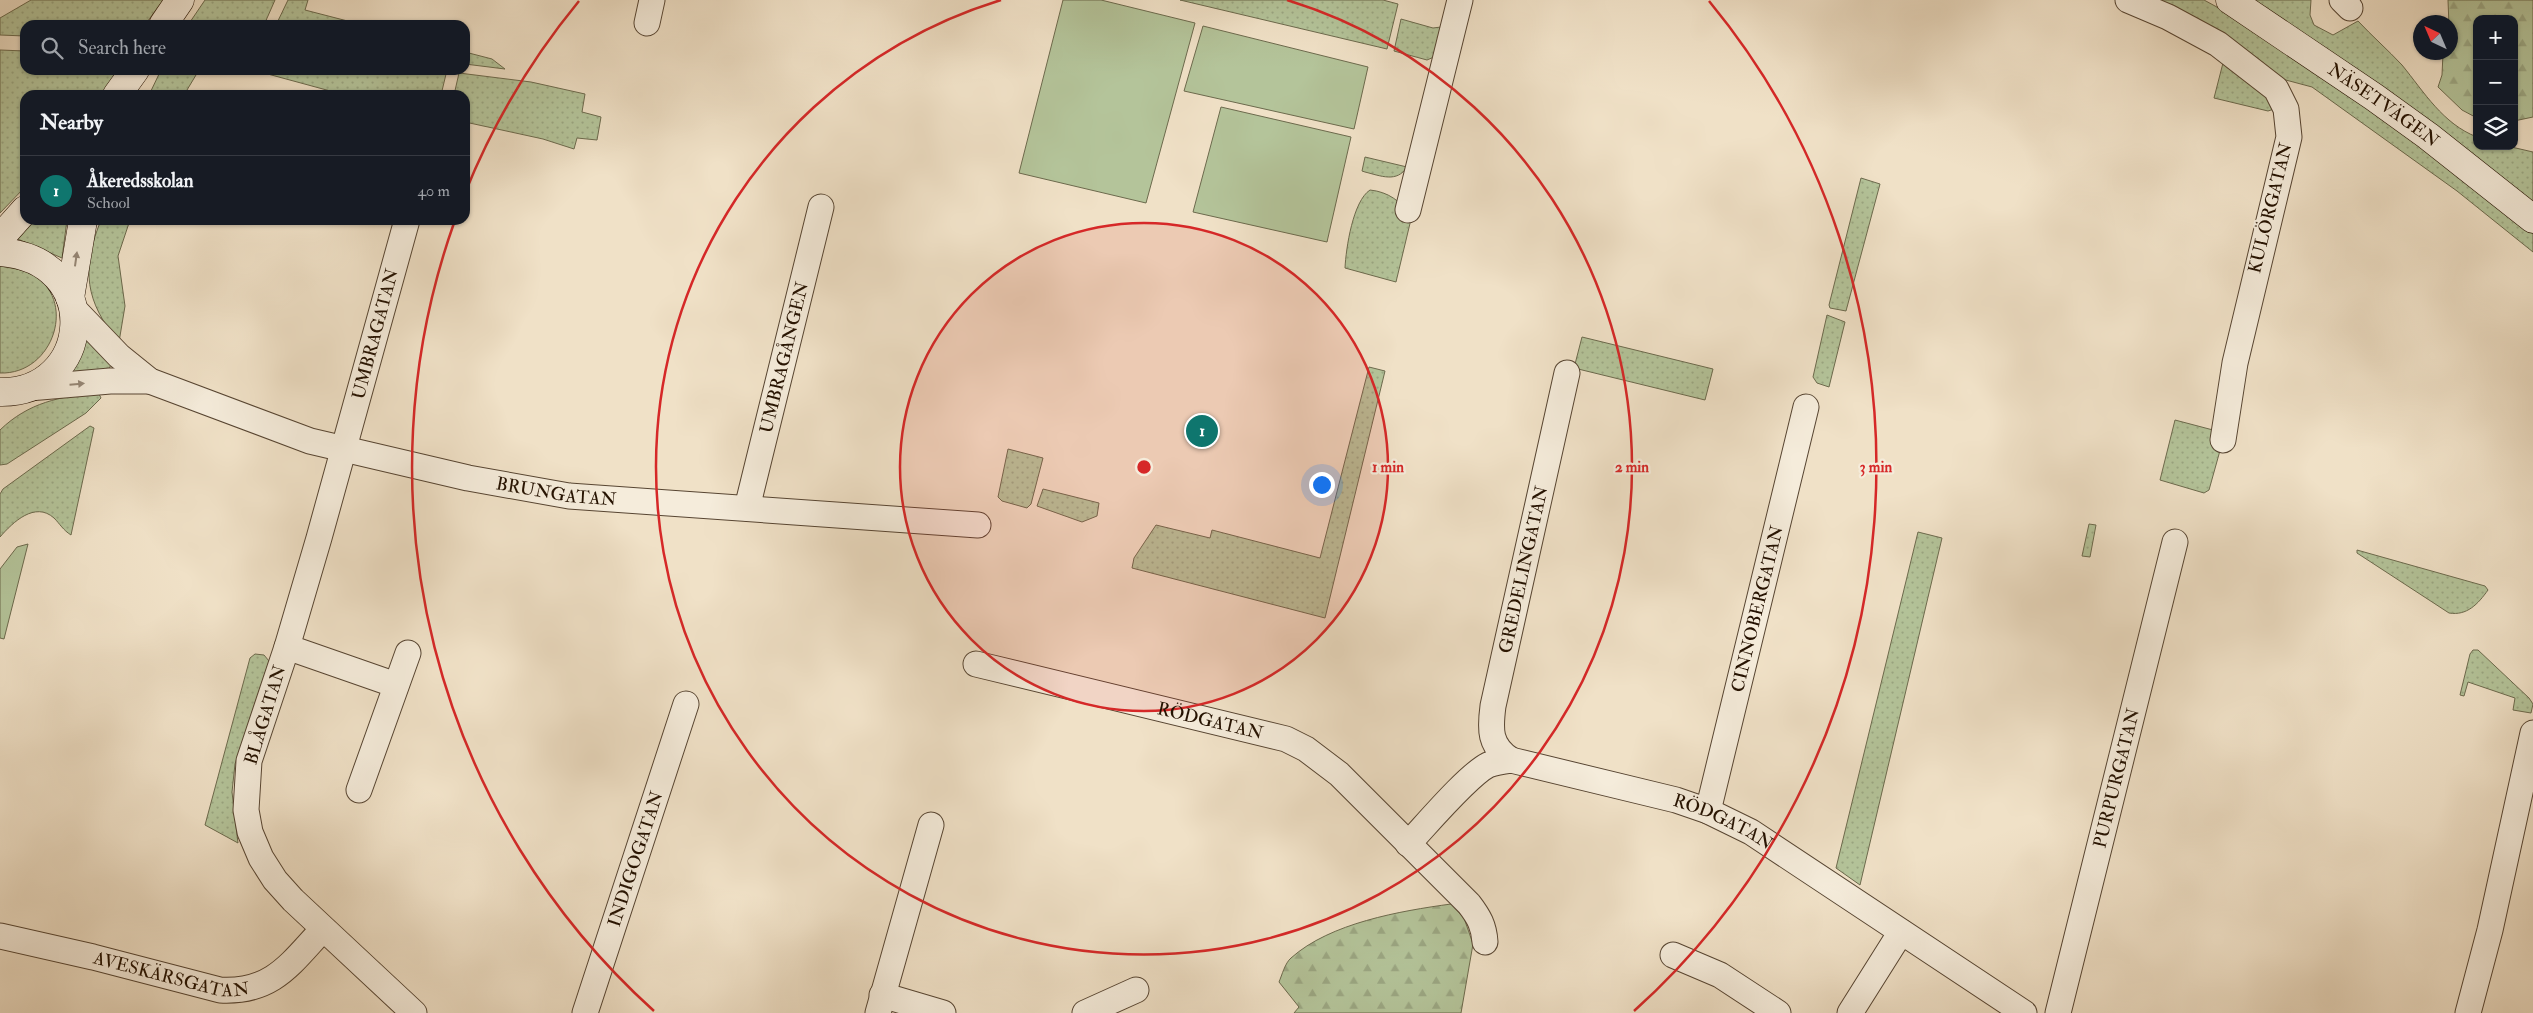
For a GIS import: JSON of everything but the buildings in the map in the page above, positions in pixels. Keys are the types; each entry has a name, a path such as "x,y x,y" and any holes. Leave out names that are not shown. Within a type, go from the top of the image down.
{"street":[{"path":"167,20 180,0"},
{"path":"1408,210 1460,0"},
{"name":"KULÖRGATAN","path":"2128,0 2168,17 2218,44 2276,89 2286,109 2289,137 2237,354 2222,440"},
{"name":"NÄSETVÄGEN","path":"2230,0 2374,97 2428,136 2533,219"},
{"name":"UMBRAGÅNGEN","path":"747,508 821,207"},
{"path":"0,238 20,216"},
{"path":"11,394 49,376 60,365 68,352 74,331 72,303 83,225"},
{"name":"UMBRAGATAN","path":"344,449 406,225"},
{"path":"0,252 20,254 36,259 48,267 60,280 72,303"},
{"name":"BRUNGATAN","path":"72,303 119,356 150,381 310,441 468,478 569,496 978,525"},
{"name":"GREDELINGATAN","path":"1511,760 1497,750 1492,734 1493,706 1567,373"},
{"name":"BRUNGATAN","path":"11,394 110,381 150,381"},
{"name":"CINNOBERGATAN","path":"1708,811 1806,407"},
{"name":"BLÅGATAN","path":"344,449 287,647 249,761 246,810 250,832 261,858 293,900 414,1013"},
{"name":"PURPURGATAN","path":"2058,1013 2175,542"},
{"path":"287,647 396,684"},
{"path":"359,790 408,653"},
{"name":"RÖDGATAN","path":"976,664 1286,739 1324,761 1469,904 1480,918 1484,929 1484,942"},
{"name":"INDIGOGATAN","path":"585,1013 686,704"},
{"path":"2468,1013 2490,930 2533,734"},
{"name":"RÖDGATAN","path":"1408,844 1472,778 1487,766 1511,760 1676,800 1708,811 1751,832 2024,1013"},
{"path":"931,825 880,1004 944,1013"},
{"name":"AVESKÄRSGATAN","path":"0,936 93,957 220,990 238,991 260,987 273,978 324,929"},
{"path":"1850,1013 1901,932"},
{"path":"1673,955 1720,975 1778,1013"},
{"path":"1085,1013 1136,990"}],"green space":[{"path":"31,0 163,0 149,20 20,20 20,36 0,35 0,18"},
{"path":"205,0 275,0 266,20 191,20"},
{"path":"288,0 308,0 305,10 344,20 278,20"},
{"path":"1063,0 1101,0 1195,23 1146,203 1019,173"},
{"path":"1180,0 1383,0 1398,4 1387,49"},
{"path":"2156,0 2204,0 2226,12 2344,90 2443,161 2533,234 2533,252 2457,191 2312,87 2282,79 2257,58 2220,34"},
{"path":"2252,0 2311,0 2310,15 2314,25 2333,35 2358,21 2402,65 2444,116 2473,135 2473,150 2518,149 2533,152 2533,205"},
{"path":"2448,0 2533,0 2533,117 2518,120 2518,15 2473,15 2473,116 2462,110 2438,87 2442,75 2443,60 2458,60 2458,15 2449,15"},
{"path":"1401,19 1433,28 1441,27 1434,57 1427,60 1394,51"},
{"path":"1203,26 1368,67 1354,129 1184,91"},
{"path":"0,50 20,51 20,75 116,75 106,90 20,90 20,192 0,213"},
{"path":"470,53 492,59 505,69 470,65"},
{"path":"2223,63 2267,96 2274,109 2268,111 2214,98"},
{"path":"470,74 531,82 585,94 582,112 601,117 597,140 577,138 574,149 543,139 470,123 470,90 455,90 459,75"},
{"path":"159,75 196,75 187,90 151,90"},
{"path":"271,75 446,75 442,90 327,90"},
{"path":"1221,107 1351,137 1327,242 1193,212"},
{"path":"1365,157 1407,167 1403,172 1394,177 1377,175 1362,171"},
{"path":"1861,178 1880,184 1846,311 1830,308 1829,305"},
{"path":"1370,190 1393,198 1412,215 1396,282 1345,268 1349,237 1355,214 1364,196"},
{"path":"24,225 66,225 62,258 13,237"},
{"path":"99,225 128,225 118,256 125,306 119,342 99,313 93,299 89,270"},
{"path":"0,266 30,273 45,285 54,299 56,316 54,333 46,349 34,362 19,370 0,373"},
{"path":"1827,315 1845,322 1829,387 1817,383 1813,377"},
{"path":"86,337 112,362 109,369 74,373 72,369"},
{"path":"1582,337 1713,369 1705,400 1574,368"},
{"path":"1369,367 1385,371 1325,618 1132,568 1134,558 1156,525 1210,538 1212,530 1320,558"},
{"path":"98,392 101,398 86,413 7,464 0,465 0,430 11,421 22,413 46,402"},
{"path":"2175,420 2213,430 2221,447 2209,490 2204,493 2160,480"},
{"path":"90,426 94,428 71,535 54,518 47,513 39,512 32,513 18,520 0,537 0,494 3,489"},
{"path":"1008,449 1043,458 1031,504 1027,508 1002,501 998,497"},
{"path":"1043,489 1099,503 1097,516 1082,522 1037,506"},
{"path":"2089,524 2096,525 2090,557 2082,556"},
{"path":"1918,532 1942,538 1860,885 1836,868"},
{"path":"28,544 4,639 0,638 0,569 17,547"},
{"path":"2357,550 2485,586 2488,590 2467,611 2449,613 2357,553"},
{"path":"2473,650 2478,650 2529,698 2533,704 2531,713 2513,710 2515,698 2468,682 2464,696 2460,695 2470,654"},
{"path":"255,654 264,655 269,661 235,764 232,792 238,843 205,825 250,658"},
{"path":"1451,904 1464,918 1473,944 1461,1013 1294,1013 1299,1007 1279,982 1289,960 1307,946 1345,927 1366,920 1410,910"}],"place":[{"name":"Åkeredsskolan","path":"1202,431"}]}
